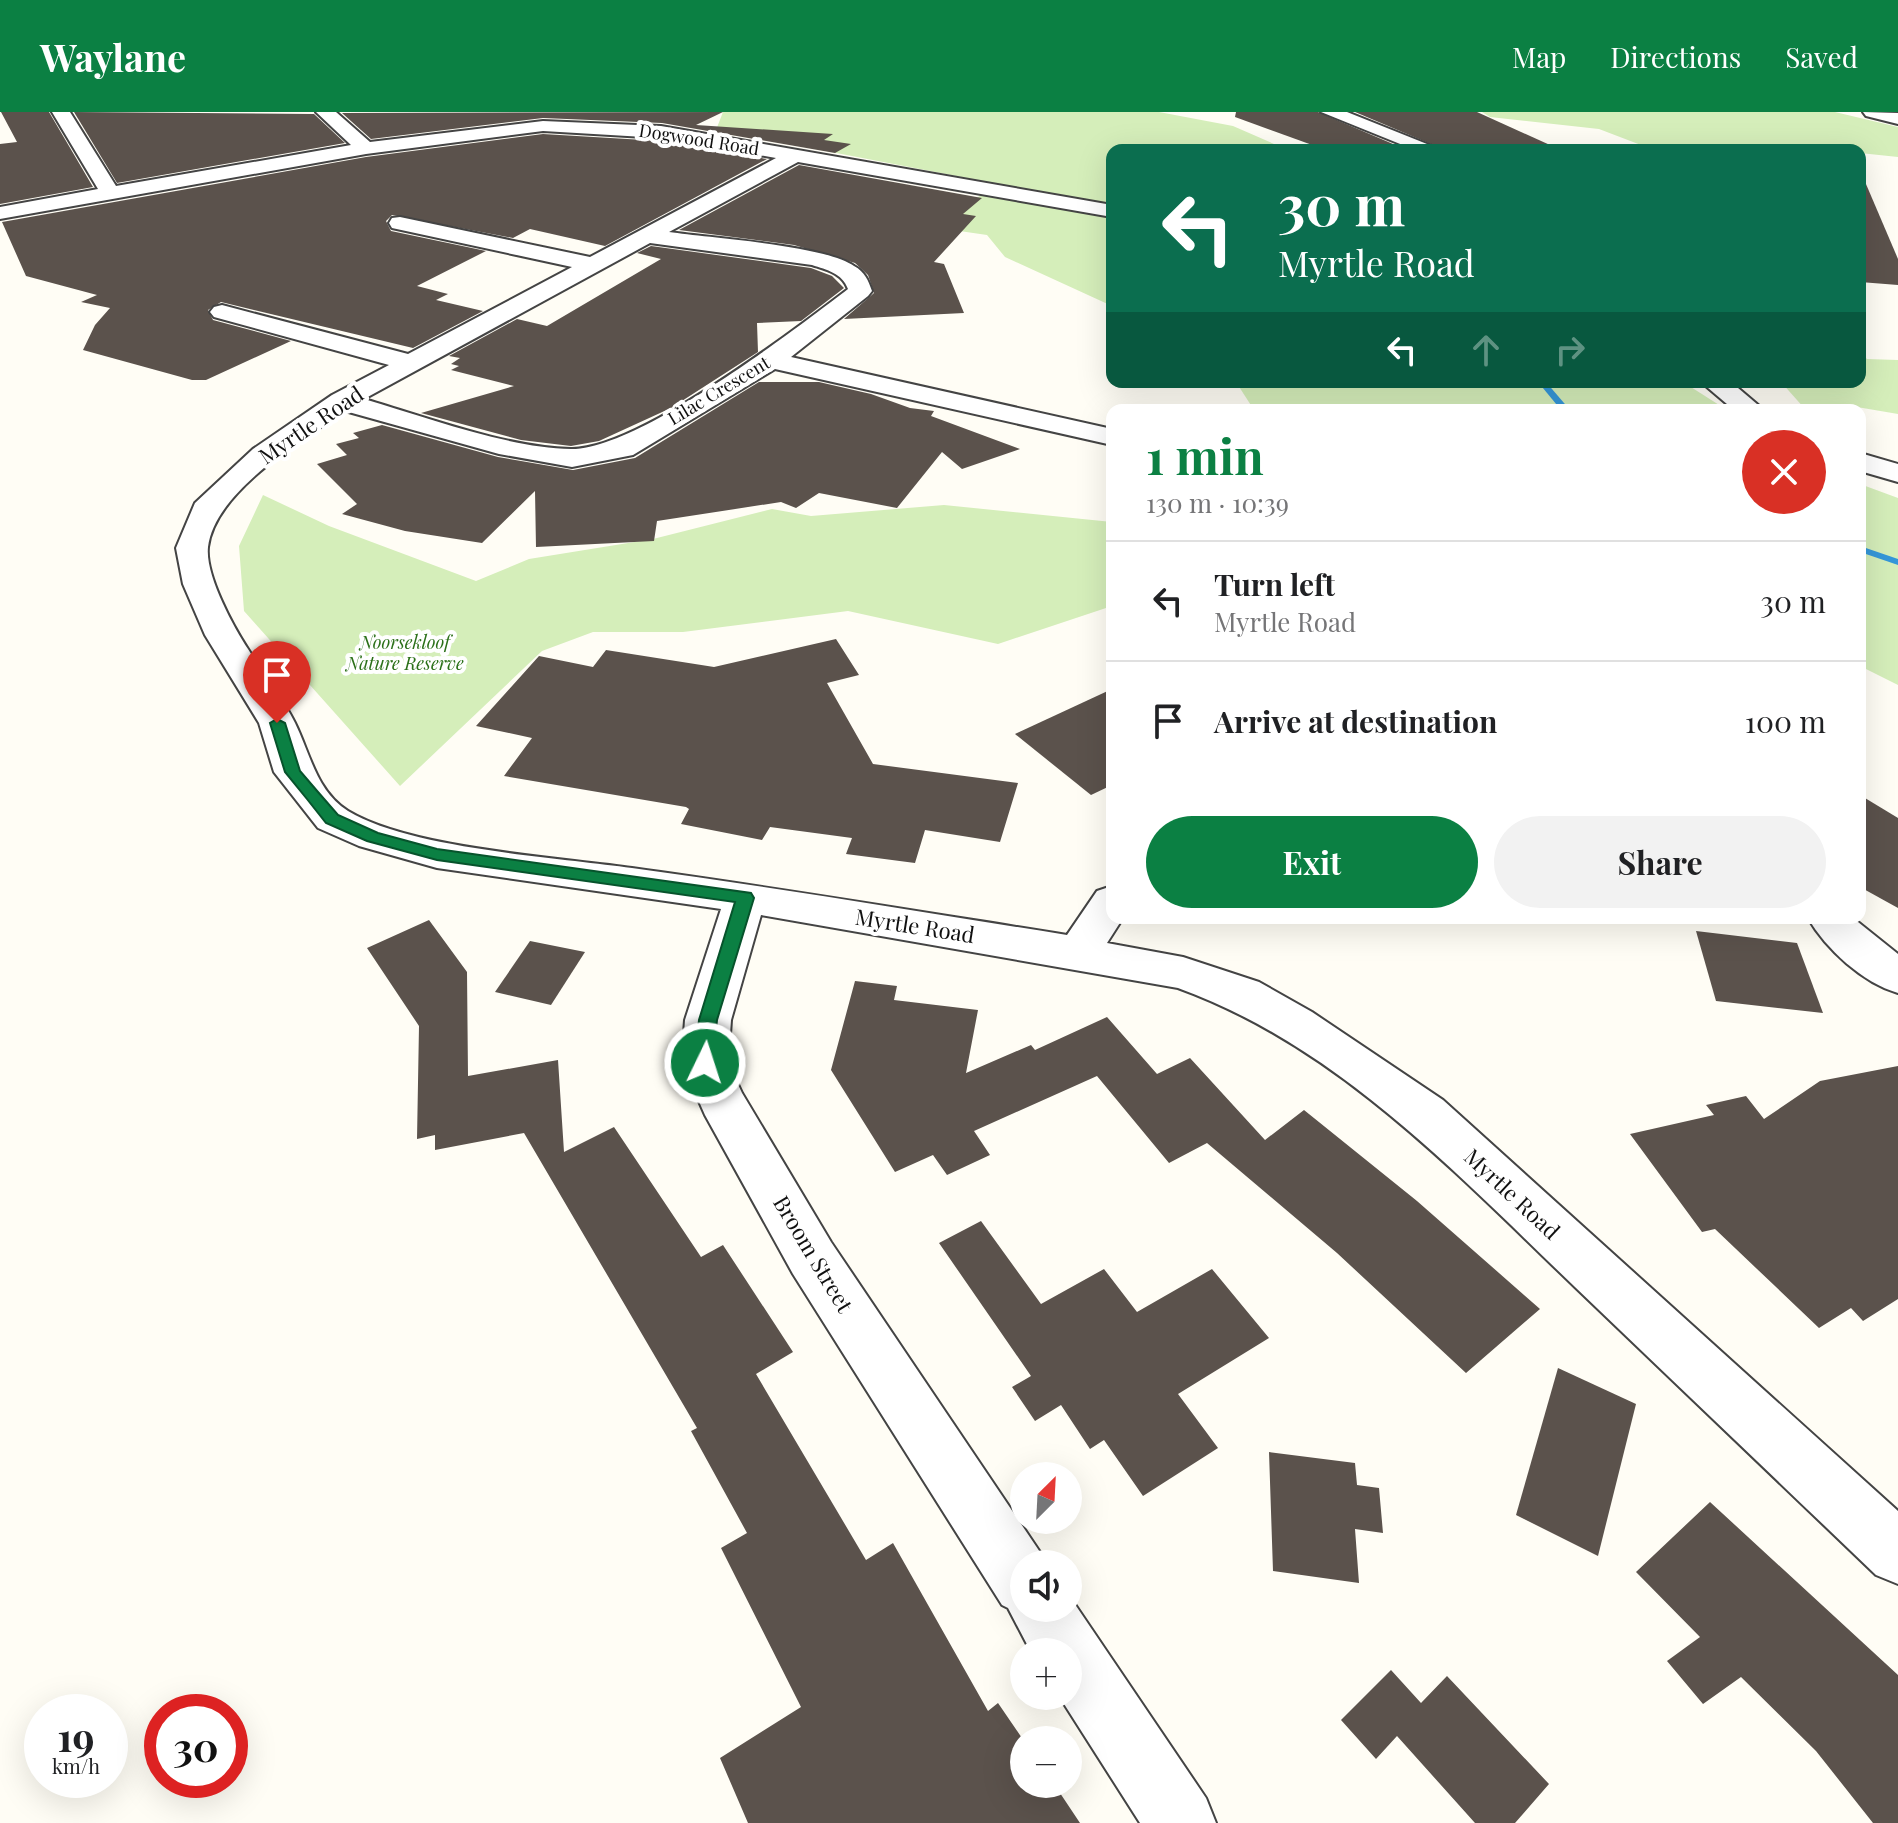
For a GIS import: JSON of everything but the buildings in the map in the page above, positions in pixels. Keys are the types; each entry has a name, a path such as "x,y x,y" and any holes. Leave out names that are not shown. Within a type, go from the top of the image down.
{"street":[{"path":"61,112 111,194"},
{"path":"325,112 366,148"},
{"path":"1330,112 1416,144"},
{"path":"1872,112 1898,119"},
{"name":"Dogwood Road","path":"0,213 366,148 500,129 584,127 661,132 1106,210"},
{"name":"Myrtle Road","path":"794,156 589,264 341,401 263,455 206,509 192,548 199,584 222,635 277,723 293,772 332,819 373,837 437,854 745,898 1078,953 1183,973 1243,994 1296,1024 1426,1114 1898,1553"},
{"path":"400,223 589,264"},
{"name":"Lilac Crescent","path":"341,401 499,446 572,458 623,449 771,360 860,291 855,277 843,268 815,259 647,236"},
{"name":"Myrtle Road","path":"222,312 412,363"},
{"path":"771,360 1106,436"},
{"path":"1722,388 1743,404"},
{"path":"1866,464 1898,473"},
{"name":"Broom Street","path":"745,898 708,1020 705,1063 722,1101 812,1258 1010,1562"},
{"path":"1078,953 1106,910"},
{"path":"1834,924 1846,938 1898,977"},
{"path":"1049,1622 1181,1823"}],"green space":[{"path":"723,112 1159,112 1233,126 1274,144 1106,144 1106,303 1005,257 987,235 932,227 998,184 716,130"},
{"path":"1482,112 1835,112 1898,127 1898,157 1866,154 1866,144 1638,144 1599,129 1490,117"},
{"path":"1866,358 1898,360 1898,414 1866,409 1866,404 1801,404 1786,388 1866,388"},
{"path":"1240,388 1692,388 1718,404 1250,404"},
{"path":"1866,486 1898,498 1898,685 1866,669"},
{"name":"Noorsekloof Nature Reserve","path":"263,495 329,526 476,581 529,559 653,539 772,509 811,516 944,505 1106,521 1106,608 998,644 848,611 683,632 593,632 542,651 400,786 244,611 239,546"}],"waterway":[{"path":"1547,388 1561,404"},
{"path":"1866,551 1898,562"}],"route":[{"path":"277,723 293,772 332,819 373,837 437,854 745,898 708,1020 705,1063"}]}
